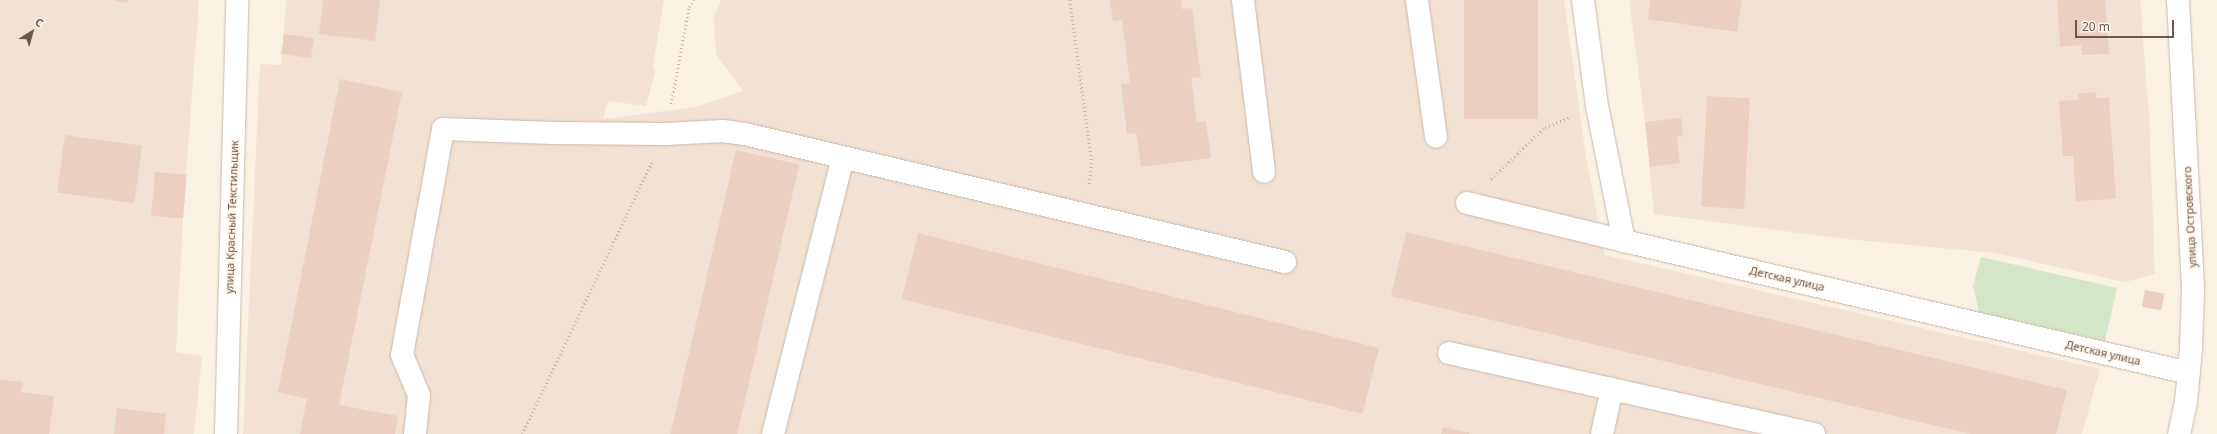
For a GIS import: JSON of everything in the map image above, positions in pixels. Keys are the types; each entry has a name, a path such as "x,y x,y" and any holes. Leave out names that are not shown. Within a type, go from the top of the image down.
{"street":[{"name":"улица Красный Текстильщик","path":"226,434 237,0"},
{"path":"1243,0 1264,172"},
{"path":"1417,0 1436,137"},
{"path":"1583,0 1597,106 1624,241"},
{"name":"улица Островского","path":"2178,0 2192,244 2193,291 2189,373 2186,402 2179,434"},
{"path":"415,434 419,395 402,355 443,129 553,133 666,134 723,131 746,134 1285,262"},
{"path":"773,434 843,158"},
{"name":"Детская улица","path":"1467,203 2189,373"},
{"path":"1449,353 1814,434"},
{"path":"1602,434 1612,389"}],"path":[{"path":"522,434 666,134 689,7 694,0"},
{"path":"1070,0 1092,163 1086,215"},
{"path":"1467,203 1545,127 1597,106"}],"shaded area":[{"path":"0,0 199,0 183,218 176,352 202,356 194,434 0,434"},
{"path":"286,0 664,0 653,65 655,73 646,106 608,101 603,119 695,107 743,91 716,54 714,16 721,0 1564,0 1586,157 1605,255 2100,369 2082,434 243,434 260,64 281,65"},
{"path":"1629,0 2140,0 2149,116 2155,274 2125,282 1994,253 1846,239 1654,214 1645,122"}],"green space":[{"path":"1981,257 2117,288 2105,341 1979,312 1973,286"}],"building":[{"path":"112,0 128,0 127,3"},
{"path":"323,0 380,0 375,41 319,34"},
{"path":"1110,0 1181,0 1182,9 1192,8 1201,77 1191,78 1197,122 1206,121 1211,158 1141,167 1136,133 1127,134 1121,84 1130,83 1122,20 1113,21"},
{"path":"1464,0 1538,0 1538,119 1464,119"},
{"path":"1650,0 1742,0 1737,32 1648,19"},
{"path":"2057,0 2105,0 2109,54 2082,55 2081,45 2060,47"},
{"path":"284,34 314,38 311,58 281,54"},
{"path":"340,79 402,92 339,405 398,416 395,434 300,434 307,399 278,392"},
{"path":"2096,92 2097,98 2109,98 2116,199 2076,201 2073,156 2063,156 2059,101 2079,100 2078,94"},
{"path":"1707,96 1750,98 1744,209 1701,207"},
{"path":"1681,118 1683,136 1677,137 1680,163 1650,167 1645,122"},
{"path":"65,135 142,146 134,203 57,192"},
{"path":"736,150 799,165 737,434 670,434"},
{"path":"155,172 187,175 183,219 151,216"},
{"path":"1406,232 2067,390 2056,434 1970,434 1391,296"},
{"path":"918,233 1379,348 1362,414 902,299"},
{"path":"2145,290 2165,294 2161,311 2142,307"},
{"path":"0,380 23,382 21,392 54,396 49,434 0,434"},
{"path":"117,408 166,414 164,434 114,434"},
{"path":"1443,427 1469,433 1469,434 1441,434"}]}
